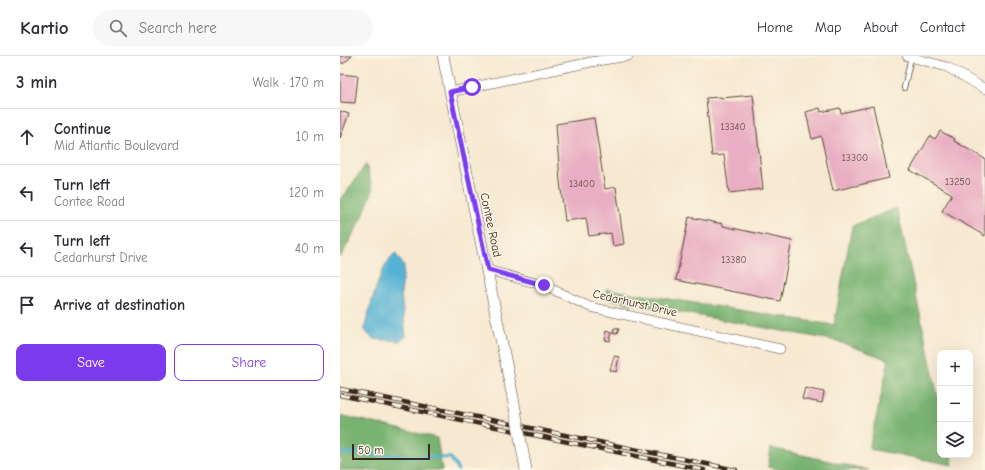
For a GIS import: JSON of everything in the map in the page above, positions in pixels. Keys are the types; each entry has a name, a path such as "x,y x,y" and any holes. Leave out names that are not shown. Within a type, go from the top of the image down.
{"street":[{"name":"Contee Road","path":"443,56 488,270 526,470"},
{"path":"450,92 628,56"},
{"path":"909,57 947,67 985,89"},
{"name":"Cedarhurst Drive","path":"488,270 544,285 590,307 780,349"}],"lane":[{"path":"904,88 909,57"}],"green space":[{"path":"366,164 373,190 362,218 340,258 340,199 346,193"},
{"path":"897,208 937,392 937,458 952,458 953,465 869,449 889,360 837,341 607,299 606,289 834,325 852,226"},
{"path":"340,415 437,438 442,470 340,470"},
{"path":"771,448 869,470 783,470 768,467"}],"water":[{"path":"395,253 404,266 401,294 406,337 399,341 373,339 364,330 372,300 384,268"}],"building":[{"path":"340,56 352,56 343,64 340,60"},
{"path":"340,74 358,76 355,103 340,102"},
{"path":"753,95 763,189 729,193 724,155 712,156 706,98"},
{"path":"873,106 889,178 833,191 821,136 812,139 806,112 820,108 821,112 840,108 841,113"},
{"path":"340,111 349,114 340,138"},
{"path":"594,118 605,189 616,187 624,244 613,246 611,233 589,236 586,218 565,221 560,182 556,124"},
{"path":"940,131 985,159 985,236 942,211 952,194 910,170 930,136 935,139"},
{"path":"689,217 792,241 780,301 676,280"},
{"path":"614,328 619,329 617,334 613,333"},
{"path":"607,330 612,332 610,341 605,340"},
{"path":"614,356 619,357 616,372 610,370"},
{"path":"805,388 824,392 822,403 802,399"}],"waterway":[{"path":"340,453 451,458 458,470"}],"railway":[{"path":"340,389 736,470"},
{"path":"340,395 704,470"}],"route":[{"path":"472,87 450,92 488,270 544,285"}]}
